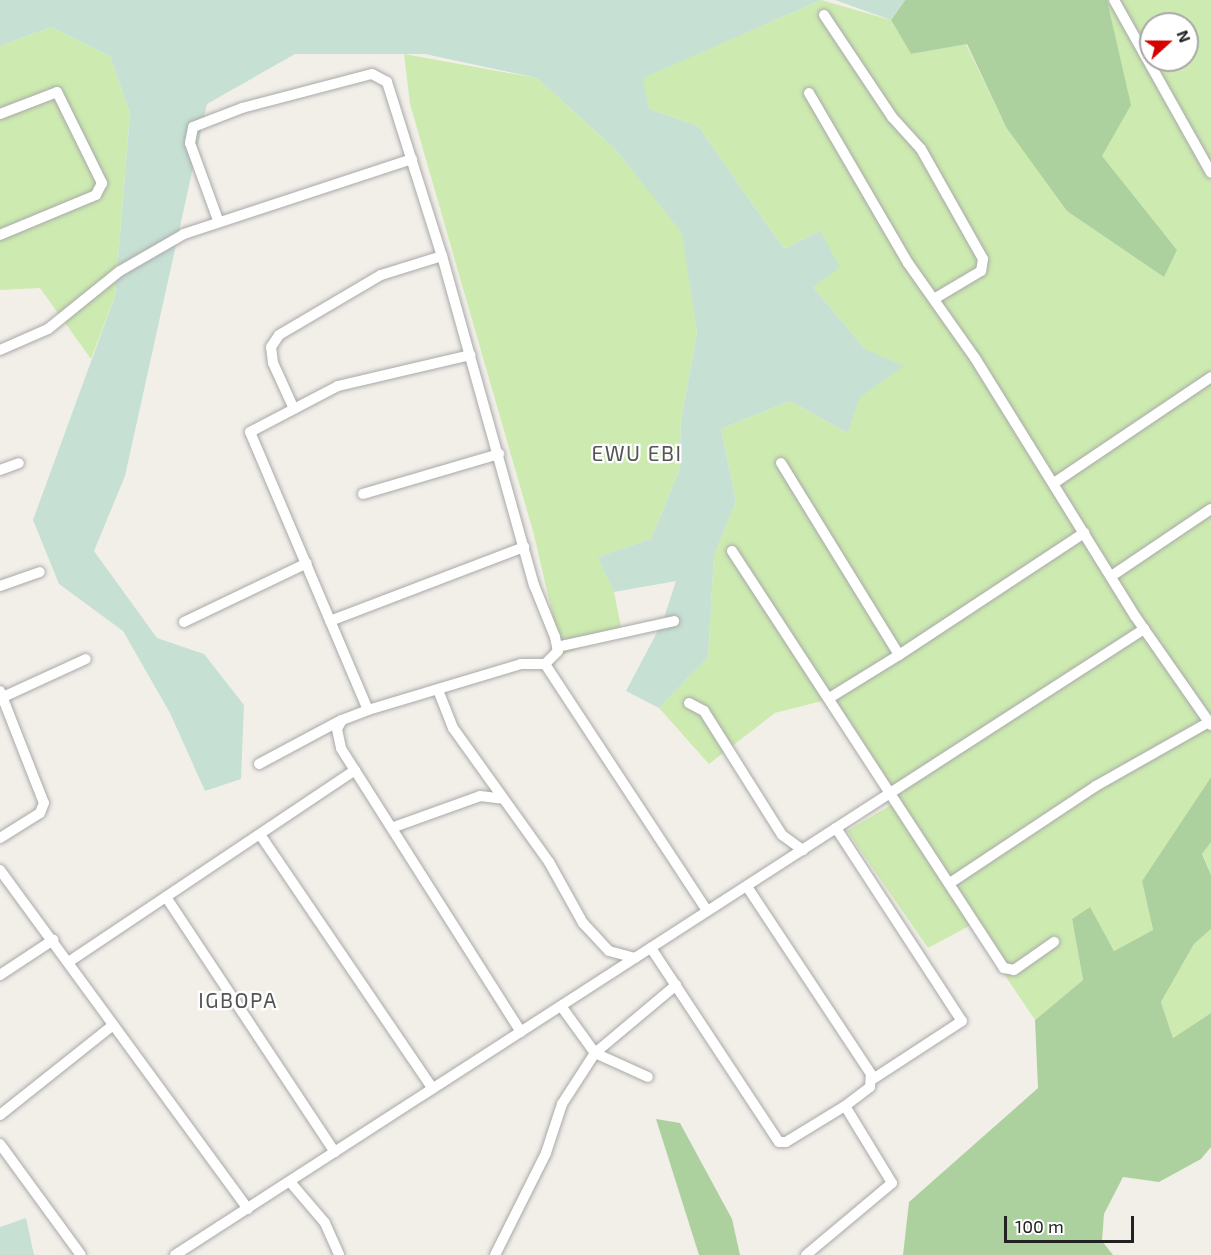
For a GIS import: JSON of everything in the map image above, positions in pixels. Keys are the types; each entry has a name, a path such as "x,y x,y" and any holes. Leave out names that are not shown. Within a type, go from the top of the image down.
{"street":[{"path":"1114,0 1211,172"},
{"path":"824,15 892,117 921,149 983,259 981,272 934,299"},
{"path":"218,220 190,134 194,127 242,108 372,74 387,82 442,256 524,547 558,647 556,657 545,664 521,664 368,710 342,720 259,764"},
{"path":"0,114 57,92 102,183 96,195 0,235"},
{"path":"809,93 934,299 1113,575 1144,629 1210,723 1096,786 950,883"},
{"path":"0,350 48,329 144,255 218,220 412,159"},
{"path":"294,409 273,363 271,347 279,335 381,275 442,256"},
{"path":"368,710 250,432 338,386 470,355"},
{"path":"1054,483 1211,377"},
{"path":"363,494 499,454"},
{"path":"0,470 19,463"},
{"path":"781,463 899,655"},
{"path":"1113,575 1208,516"},
{"path":"831,697 1084,533"},
{"path":"330,621 524,547"},
{"path":"732,551 831,697 890,792 1008,971 1054,942"},
{"path":"184,622 307,563"},
{"path":"0,586 40,572"},
{"path":"558,647 674,621"},
{"path":"175,1255 291,1183 614,970 747,888 890,792 1144,629"},
{"path":"0,838 40,813 44,803 1,694 86,659"},
{"path":"545,664 707,911"},
{"path":"438,690 453,728 549,862 583,923 609,951 614,970"},
{"path":"689,703 704,711 782,835 802,850"},
{"path":"342,720 338,738 355,770 394,827 521,1032"},
{"path":"70,961 261,836 355,770"},
{"path":"394,827 480,796 503,799"},
{"path":"651,948 779,1142 845,1106 861,1094 873,1079 962,1021 836,828"},
{"path":"261,836 432,1089"},
{"path":"0,870 70,961 113,1025 248,1209"},
{"path":"747,888 873,1079"},
{"path":"166,897 335,1152"},
{"path":"0,975 53,940"},
{"path":"609,951 635,958"},
{"path":"495,1255 546,1153 562,1104 595,1053 676,985"},
{"path":"561,1006 595,1053 648,1077"},
{"path":"0,1115 113,1025"},
{"path":"858,1123 861,1094"},
{"path":"806,1255 890,1190 890,1177 858,1123 845,1106"},
{"path":"0,1144 81,1255"},
{"path":"291,1183 325,1223 339,1255"}],"green space":[{"path":"0,0 821,0 643,78 649,109 698,126 784,249 820,231 840,267 813,287 865,349 904,366 859,398 848,433 790,401 721,429 736,501 714,555 708,657 659,708 626,691 663,621 676,581 614,592 598,557 651,539 679,471 681,420 697,333 682,233 616,150 537,78 425,54 295,54 207,104 125,476 94,551 157,638 204,654 244,705 241,779 205,791 170,713 123,631 59,584 33,520 115,296 130,113 110,56 51,27 0,46"},
{"path":"821,0 891,20 911,54 966,44 1006,127 1177,250 1101,156 1114,31 1107,0 1211,0 1211,777 1142,881 1153,930 1114,951 1090,908 1072,919 1083,980 1035,1020 971,925 928,948 847,831 896,802 822,701 775,713 709,764 659,708 708,657 714,554 736,501 721,429 790,401 848,433 865,349 813,287 820,231 784,249 698,126 649,109 642,78"},
{"path":"835,0 905,0 891,20"},
{"path":"905,0 1107,0 1131,105 1102,156 1177,250 1164,277 1067,211 1006,127 967,44 911,54 891,20"},
{"path":"51,27 110,56 130,113 115,296 91,359 40,288 0,290 0,46"},
{"path":"404,54 537,78 616,150 683,233 697,333 681,420 679,471 651,539 599,557 614,592 622,632 562,655 534,535 410,104"},
{"path":"1211,777 1211,842 1202,854 1211,875 1211,929 1194,944 1161,1002 1173,1038 1211,1013 1211,1147 1201,1159 1159,1182 1123,1177 1104,1214 1102,1241 1113,1255 903,1255 909,1202 1038,1088 1035,1020 1083,980 1072,919 1090,907 1114,951 1153,930 1142,881"},
{"path":"1211,842 1211,875 1202,853"},
{"path":"1211,929 1211,1013 1173,1038 1161,1002 1194,944"},
{"path":"656,1119 680,1123 732,1219 740,1255 699,1255"},
{"path":"26,1218 34,1255 0,1255 0,1227"}],"district":[{"name":"EWU EBI","path":"637,453"},
{"name":"IGBOPA","path":"238,1000"}]}
